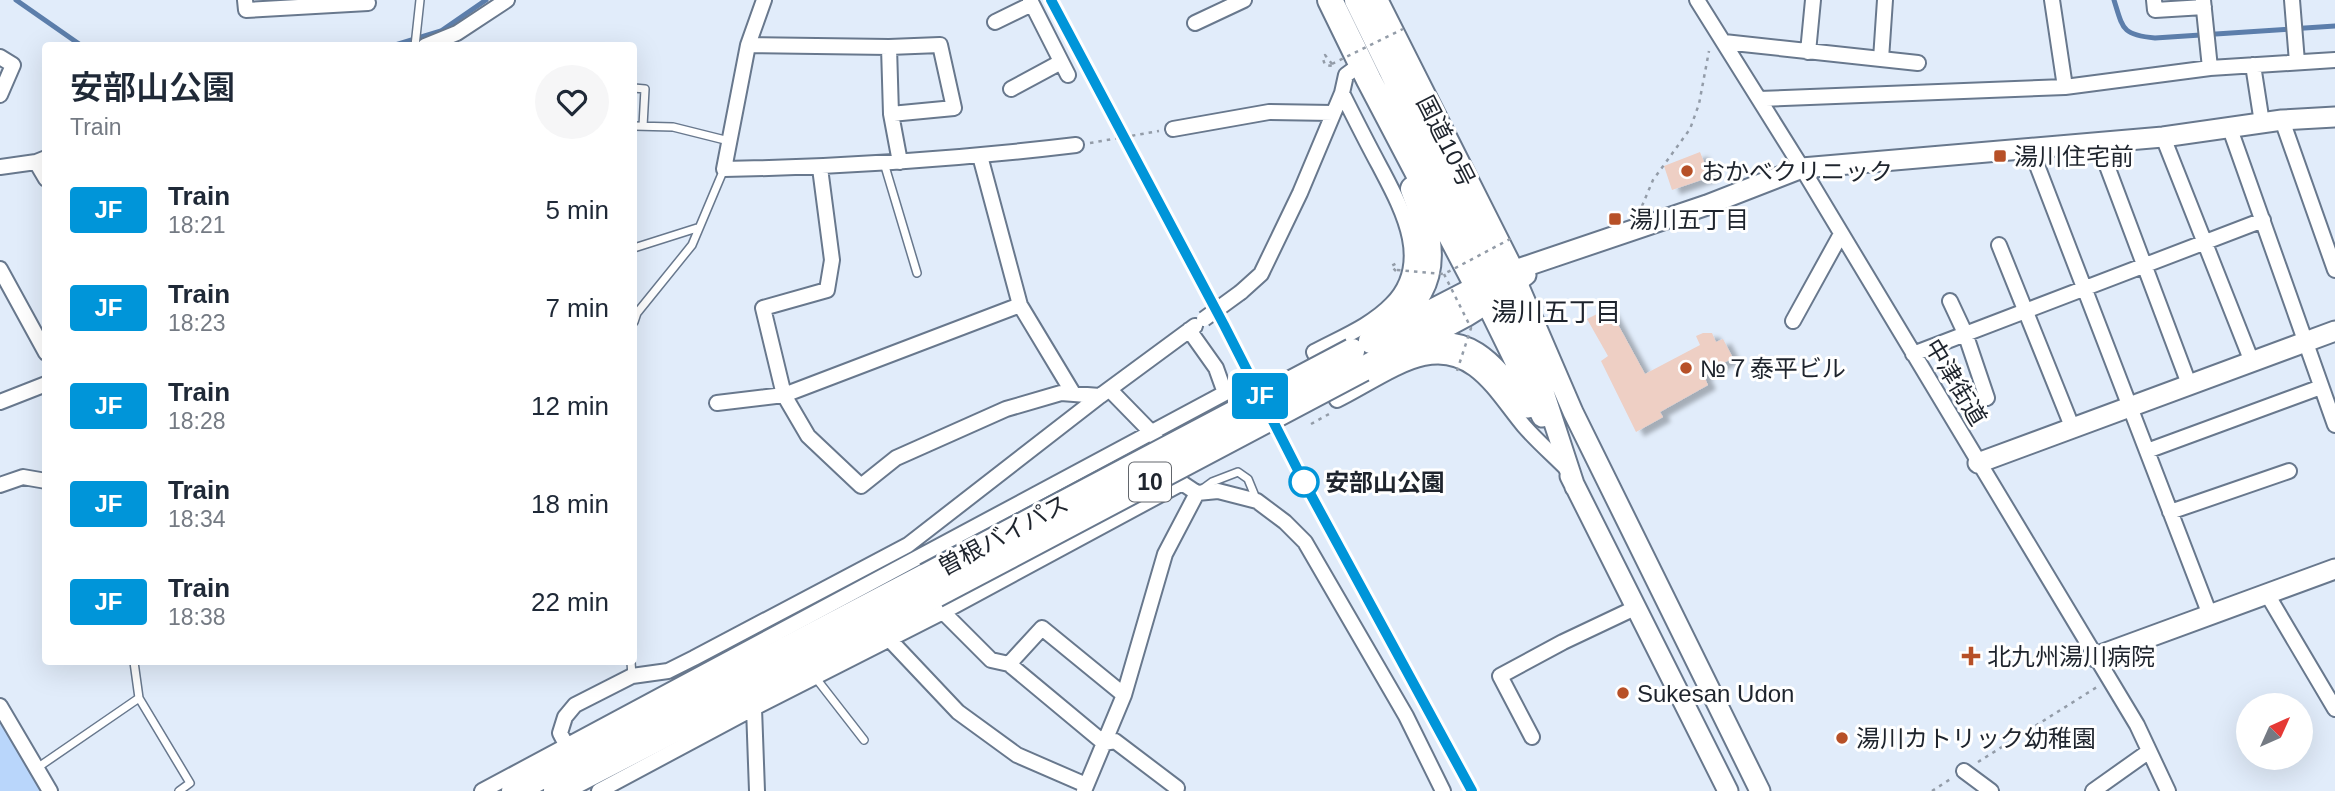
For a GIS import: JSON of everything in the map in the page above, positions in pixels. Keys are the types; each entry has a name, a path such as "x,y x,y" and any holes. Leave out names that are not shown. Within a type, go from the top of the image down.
{"highway":[{"path":"1330,0 1365,72 1422,213 1429,237 1430,258 1419,294 1408,312 1368,355"},
{"name":"国道10号","path":"1357,0 1499,286"},
{"name":"国道10号","path":"1375,0 1499,286"},
{"path":"1365,72 1499,286"},
{"name":"曽根バイパス","path":"556,791 582,773 935,594 1368,355 1499,286"},
{"name":"曽根バイパス","path":"514,791 582,773"}],"street":[{"path":"244,0 246,10 368,3"},
{"path":"435,42 457,33 508,0"},
{"path":"764,0 748,45 724,169 820,168 980,156 1076,145"},
{"path":"1195,23 1244,0"},
{"name":"中津街道","path":"1697,0 1802,168 2137,725 2168,791"},
{"path":"1808,52 1813,0"},
{"path":"1881,59 1885,0"},
{"path":"2052,0 2066,87"},
{"path":"2154,0 2155,10 2204,4 2210,68"},
{"path":"2292,0 2297,62"},
{"path":"995,23 1031,2 1065,68 1010,89"},
{"path":"1724,42 1918,63"},
{"path":"748,45 889,47 940,44 954,107 891,114"},
{"path":"889,47 891,114 900,162"},
{"path":"0,57 13,65 0,95"},
{"path":"1759,99 2066,87 2210,68 2335,60"},
{"path":"2253,65 2262,123"},
{"path":"582,773 560,733 565,717 576,705 631,669 668,671 686,663 908,545 1241,292 1261,274 1300,193 1342,93 1346,75 1365,72"},
{"path":"1342,93 1400,206 1412,251 1407,281 1394,303 1370,322 1314,352 1337,400 1422,358 1450,357 1473,367 1484,376 1525,427 1566,468"},
{"path":"1173,129 1269,112 1333,113"},
{"path":"1499,286 1547,261 1802,168 2163,137 2282,120 2335,117"},
{"path":"2282,120 2335,270"},
{"path":"2229,127 2335,425"},
{"path":"2163,137 2252,362"},
{"path":"2098,142 2189,384"},
{"path":"2030,147 2210,615"},
{"path":"980,156 1020,305 1073,393"},
{"path":"0,167 41,160"},
{"path":"820,168 832,260 827,290 762,308 784,395 808,436 861,486 896,458 1006,409 1061,393 1105,393 1152,433 1182,483 1198,492 1219,491 1257,501 1285,522 1305,542 1406,716 1443,791"},
{"path":"1913,354 2263,220"},
{"path":"1793,321 1841,234"},
{"path":"1999,245 2073,429"},
{"path":"0,269 42,346"},
{"path":"1499,286 1552,439 1728,791"},
{"path":"1499,286 1539,377 1575,487"},
{"path":"1499,286 1573,412 1760,791"},
{"path":"1950,301 1965,333 1987,398"},
{"path":"717,403 784,395 1020,305"},
{"path":"582,773 1152,433 1225,393 1216,368 1189,330"},
{"path":"1978,463 2335,331"},
{"path":"1368,355 1432,343 1457,343 1471,348 1493,364 1552,439"},
{"path":"0,402 42,386"},
{"path":"2147,451 2321,387"},
{"path":"2170,512 2288,471"},
{"path":"0,485 23,477 42,480"},
{"path":"482,791 582,773 754,708 889,639 935,594 1182,483"},
{"path":"889,639 958,712 1017,755 1085,788 1124,695 1164,554 1198,492"},
{"path":"2095,657 2335,569"},
{"path":"935,594 991,660 1009,664 1104,743"},
{"path":"2267,594 2335,709"},
{"path":"1532,737 1500,676 1637,607"},
{"path":"1009,664 1042,628 1124,695"},
{"path":"0,706 50,791"},
{"path":"754,708 757,791"},
{"path":"1104,743 1115,741 1177,788"},
{"path":"2092,791 2148,752"},
{"path":"1964,771 1991,791"}],"lane":[{"path":"415,42 420,0"},
{"path":"637,88 645,89 643,127"},
{"path":"637,127 673,127 729,141"},
{"path":"884,163 917,273"},
{"path":"637,313 692,245 724,169"},
{"path":"637,247 697,228"},
{"path":"1198,492 1212,482 1238,472 1248,479 1257,501"},
{"path":"134,665 139,698 190,783 179,791"},
{"path":"815,676 864,740"},
{"path":"36,768 139,698"}],"path":[{"path":"1632,231 1653,180 1690,130 1699,104 1714,28"},
{"path":"1334,65 1403,29"},
{"path":"1076,145 1173,129"},
{"path":"1397,270 1444,274 1512,238"},
{"path":"1444,274 1471,328 1456,373"},
{"path":"1311,424 1334,411"},
{"path":"1932,791 2108,679"}],"shaded area":[{"path":"0,716 41,791 0,791"}],"building":[{"name":"おかべクリニック","path":"1700,152 1710,177 1672,190 1664,166"},
{"name":"№７泰平ビル","path":"1609,308 1645,374 1700,345 1696,336 1703,333 1712,333 1716,342 1723,339 1733,358 1703,374 1708,385 1660,412 1663,417 1636,432 1601,361 1608,356 1587,319"}],"waterway":[{"path":"16,0 76,42"},
{"path":"405,42 441,31 486,0"},
{"path":"2114,0 2126,29 2136,35 2155,38 2335,26"}],"railway":[{"path":"1051,0 1224,325 1305,484 1472,791"}],"train":[{"name":"JF","path":"1051,0 1224,325 1305,484 1472,791"}],"place":[{"name":"湯川住宅前","path":"2000,156"},
{"name":"おかべクリニック","path":"1687,171"},
{"name":"湯川五丁目","path":"1615,219"},
{"name":"№７泰平ビル","path":"1686,368"},
{"name":"安部山公園","path":"1304,482"},
{"name":"北九州湯川病院","path":"1971,656"},
{"name":"Sukesan Udon","path":"1623,693"},
{"name":"湯川カトリック幼稚園","path":"1842,738"}],"district":[{"name":"湯川五丁目","path":"1556,312"}]}
